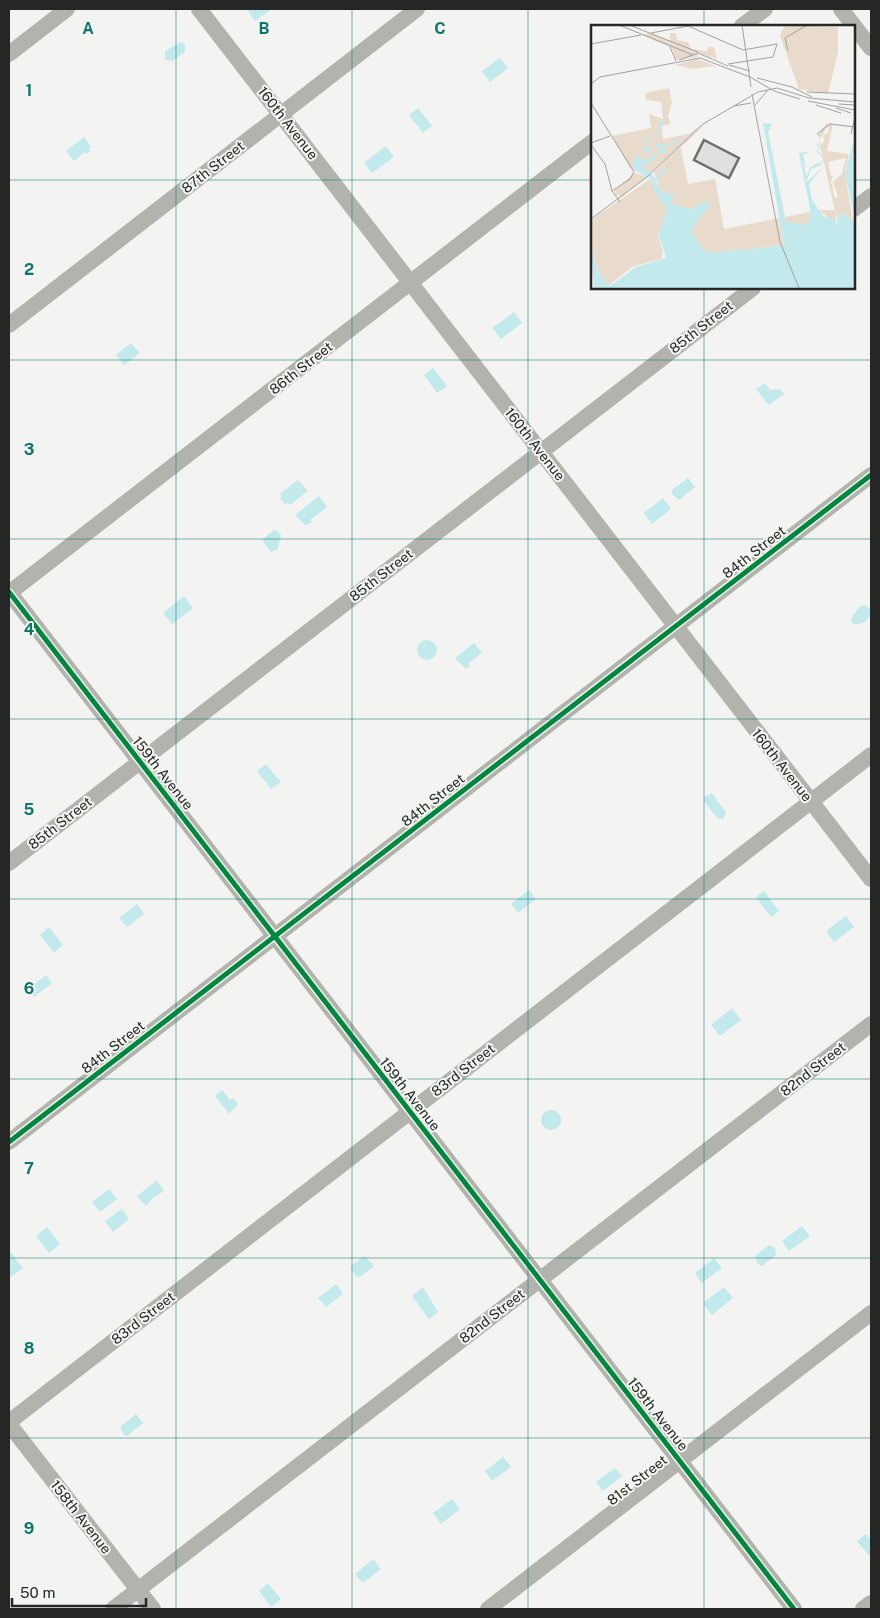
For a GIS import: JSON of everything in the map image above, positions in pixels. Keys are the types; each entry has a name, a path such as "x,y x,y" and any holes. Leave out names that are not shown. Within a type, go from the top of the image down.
{"street":[{"path":"9,54 67,9"},
{"name":"160th Avenue","path":"199,9 871,879"},
{"name":"87th Street","path":"9,325 417,9"},
{"path":"743,25 765,9"},
{"path":"841,9 853,25"},
{"path":"855,27 871,48"},
{"name":"86th Street","path":"9,593 591,143"},
{"path":"855,209 871,196"},
{"name":"85th Street","path":"9,863 751,289"},
{"name":"84th Street","path":"9,1142 871,475"},
{"name":"159th Avenue","path":"9,593 794,1609"},
{"name":"83rd Street","path":"9,1423 409,1111 871,755"},
{"name":"82nd Street","path":"113,1609 871,1024"},
{"name":"81st Street","path":"488,1609 871,1313"},
{"name":"158th Avenue","path":"9,1423 153,1609"},
{"path":"863,1609 871,1603"}],"water":[{"path":"251,9 272,9 255,21 248,11"},
{"path":"181,42 185,44 185,52 172,61 165,60 165,51"},
{"path":"500,58 508,68 490,82 482,71"},
{"path":"418,108 432,126 423,133 409,115"},
{"path":"84,137 91,147 90,151 87,154 85,152 74,161 66,151"},
{"path":"386,146 394,157 372,173 364,163"},
{"path":"514,312 522,323 501,339 492,328"},
{"path":"131,343 140,353 124,365 116,355"},
{"path":"433,368 447,386 437,393 424,375"},
{"path":"765,383 770,390 780,389 784,394 769,405 756,389"},
{"path":"688,478 695,487 679,500 672,494 672,490"},
{"path":"298,480 308,491 290,505 288,503 285,505 280,498 282,496 280,494"},
{"path":"319,496 327,507 310,520 312,522 306,526 295,515"},
{"path":"663,498 671,509 652,524 644,513"},
{"path":"275,529 281,535 278,549 271,552 263,539"},
{"path":"184,596 193,608 172,624 163,613"},
{"path":"865,605 871,610 868,619 863,623 853,624 851,619 859,607"},
{"path":"427,640 434,643 437,650 434,657 427,660 420,657 417,650 420,643"},
{"path":"474,643 482,653 469,663 470,666 466,669 455,658"},
{"path":"266,764 281,782 271,789 257,771"},
{"path":"712,793 726,813 723,819 718,819 703,800 705,796"},
{"path":"529,890 536,899 518,913 511,904"},
{"path":"764,891 779,911 771,917 756,897"},
{"path":"137,904 144,914 127,927 119,918"},
{"path":"846,916 854,927 834,942 826,931"},
{"path":"49,927 63,945 54,953 40,935"},
{"path":"46,975 52,983 34,997 28,989"},
{"path":"732,1008 741,1020 720,1036 711,1025"},
{"path":"222,1090 230,1100 233,1098 238,1104 229,1114 215,1096"},
{"path":"551,1110 558,1113 561,1120 558,1127 551,1130 544,1127 541,1120 544,1113"},
{"path":"157,1180 164,1191 154,1197 146,1206 137,1196"},
{"path":"109,1189 117,1199 100,1212 92,1202"},
{"path":"122,1209 129,1219 113,1232 105,1221"},
{"path":"802,1226 810,1236 789,1251 782,1241"},
{"path":"47,1227 60,1244 49,1253 36,1236"},
{"path":"769,1245 775,1248 776,1255 762,1266 758,1264 755,1256"},
{"path":"9,1250 23,1268 11,1277 9,1274"},
{"path":"364,1256 373,1264 373,1267 360,1277 357,1277 351,1270 351,1266"},
{"path":"714,1258 722,1268 702,1283 695,1273"},
{"path":"336,1284 343,1294 326,1307 318,1298"},
{"path":"423,1287 438,1312 429,1319 412,1296"},
{"path":"724,1287 733,1298 712,1315 703,1303"},
{"path":"136,1414 143,1423 127,1436 124,1435 120,1427"},
{"path":"503,1457 511,1467 492,1481 485,1471"},
{"path":"615,1468 622,1476 603,1491 596,1482"},
{"path":"452,1499 460,1509 441,1524 433,1513"},
{"path":"866,1534 871,1540 871,1558 857,1541"},
{"path":"373,1559 381,1569 363,1583 355,1574"},
{"path":"268,1583 281,1599 271,1607 259,1591"}],"cycle path":[{"path":"9,1142 871,475"},
{"path":"9,592 794,1609"}]}
